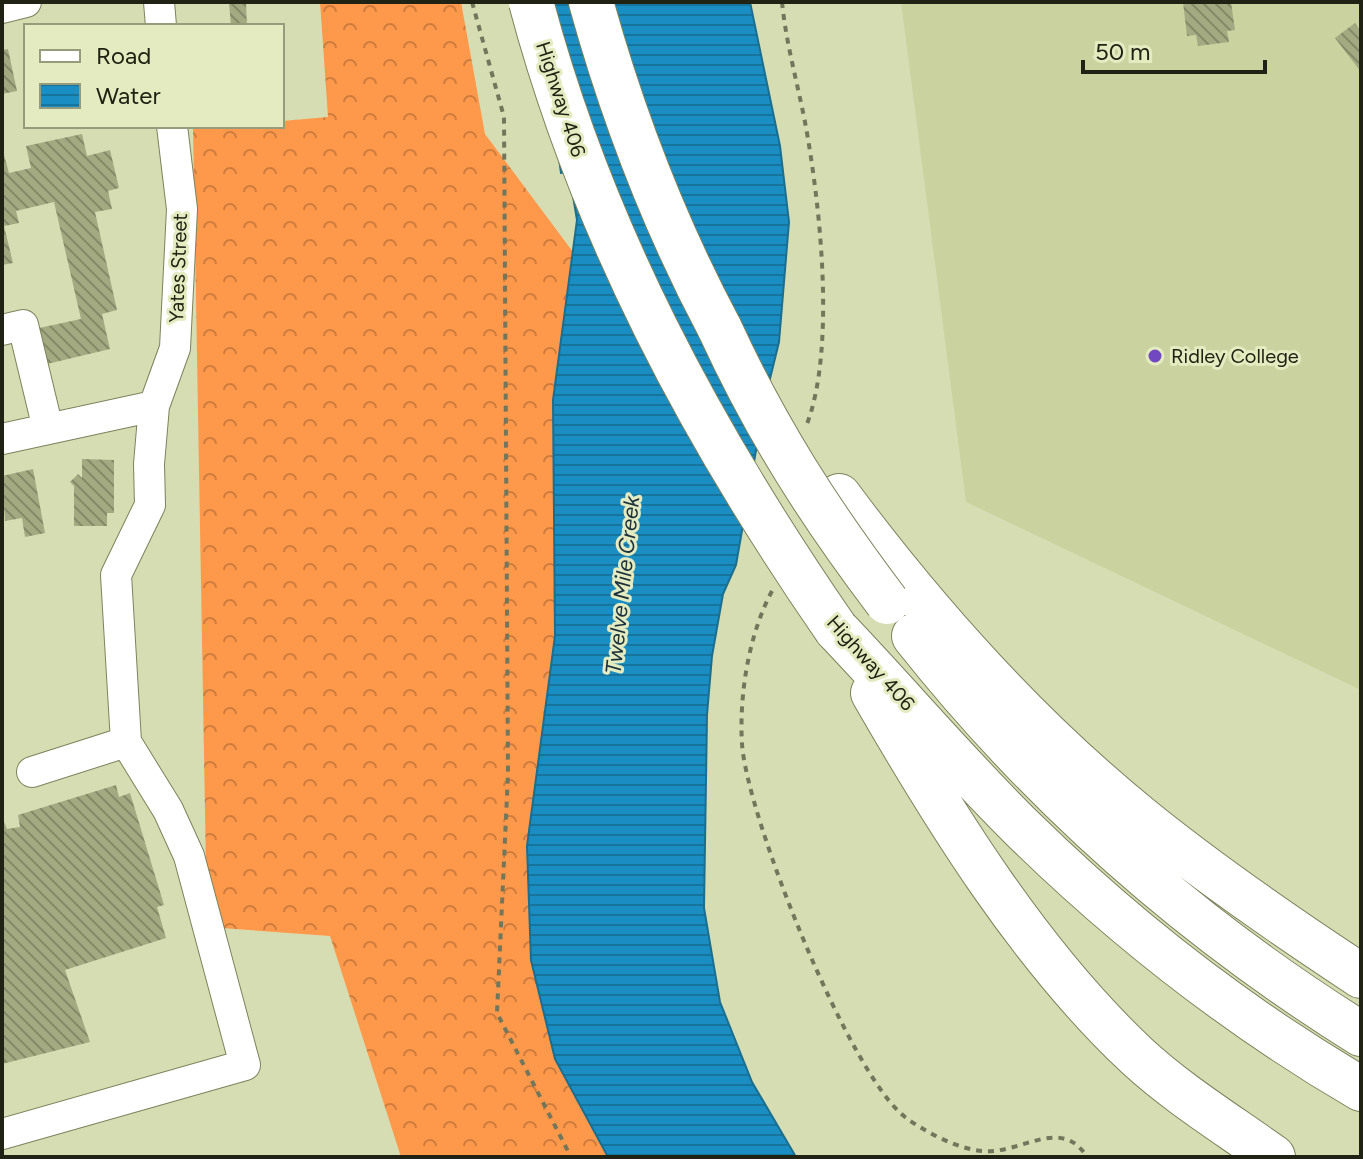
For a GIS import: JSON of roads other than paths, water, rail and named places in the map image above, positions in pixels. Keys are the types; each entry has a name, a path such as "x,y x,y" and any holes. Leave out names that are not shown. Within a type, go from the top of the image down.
{"highway":[{"name":"Highway 406","path":"531,2 578,153 653,326 746,494 836,629 1022,828 1139,935 1267,1029 1361,1089"},
{"path":"591,2 647,175 756,408 792,466 887,602 990,727 1096,834 1263,969 1361,1034"},
{"path":"720,329 839,496 961,648 1079,765 1139,817 1240,894 1361,976"},
{"path":"836,629 899,739 1029,935 1071,988 1138,1057 1273,1157"},
{"path":"1219,1119 1293,1157"}],"street":[{"path":"2,8 26,2"},
{"path":"159,2 161,24"},
{"name":"Yates Street","path":"126,742 116,575 150,505 149,464 154,406 175,348 182,209 172,128"},
{"path":"2,330 23,325 48,429"},
{"path":"2,439 154,406"},
{"path":"2,1134 245,1065 189,856 168,810 126,742 32,772"}],"water":[{"name":"Twelve Mile Creek","path":"537,2 750,2 780,146 789,222 779,342 765,399 736,565 723,594 712,656 707,715 704,908 720,1002 752,1082 796,1157 608,1157 555,1059 531,960 527,846 555,636 553,400 577,220 569,172 561,173"}],"place":[{"name":"Ridley College","path":"1155,356"}]}
